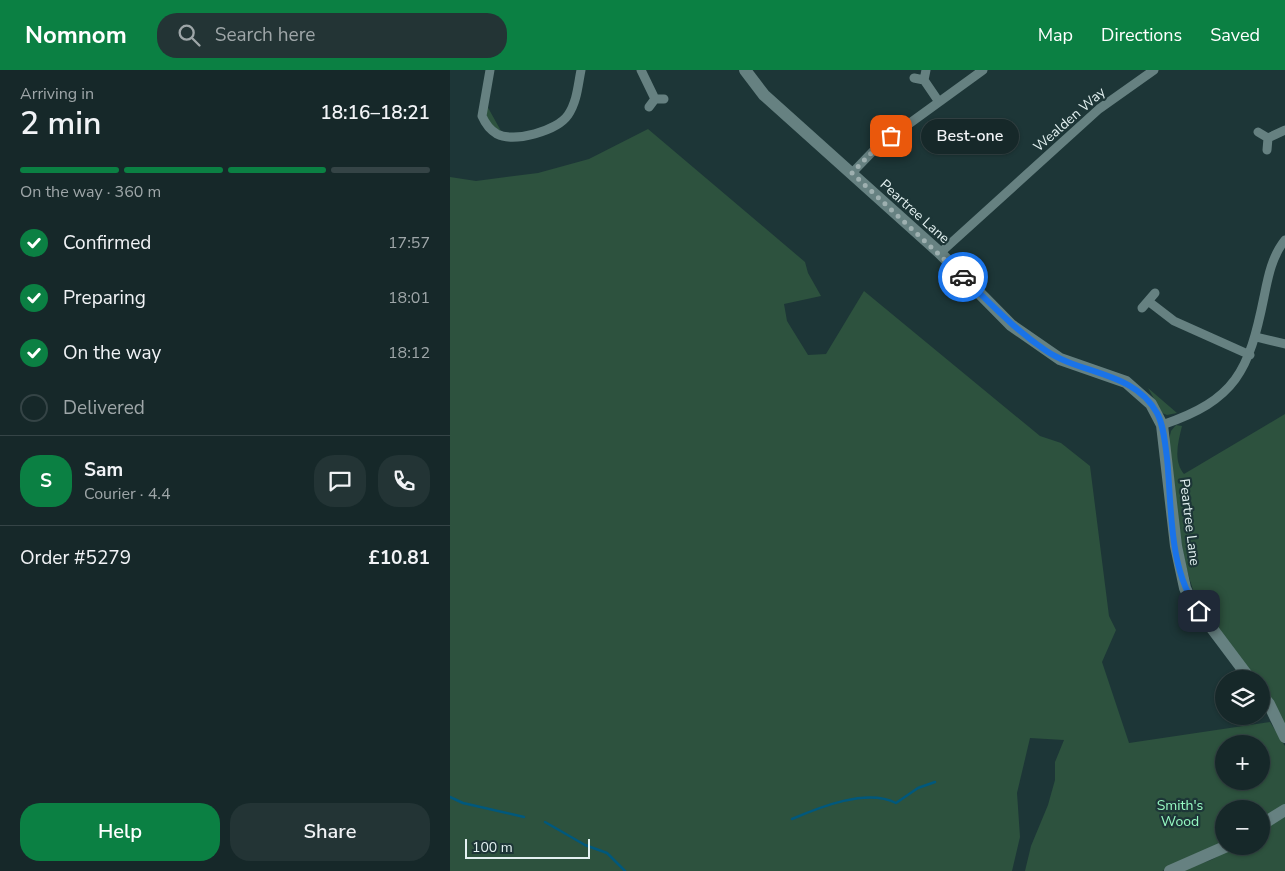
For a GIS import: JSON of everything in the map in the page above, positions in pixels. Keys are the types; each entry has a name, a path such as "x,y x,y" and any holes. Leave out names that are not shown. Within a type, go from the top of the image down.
{"street":[{"path":"490,70 482,116 488,126 497,134 509,137 543,132 562,122 574,106 581,70"},
{"path":"641,70 660,99 649,107"},
{"name":"Peartree Lane","path":"745,70 764,95 940,253 1011,325 1046,351 1079,367 1133,387 1151,404 1162,425 1176,546 1185,588 1190,599 1243,670"},
{"path":"924,80 926,70"},
{"path":"852,173 877,147 983,70"},
{"name":"Wealden Way","path":"940,253 1099,109 1154,70"},
{"path":"914,78 924,80 939,102"},
{"path":"1268,138 1285,130"},
{"path":"1258,132 1268,138"},
{"path":"1267,150 1268,138"},
{"path":"1162,425 1187,416 1214,402 1239,375 1250,355 1256,337 1271,266 1285,240"},
{"path":"1154,293 1145,304 1174,321 1250,355"},
{"path":"1256,337 1285,344"},
{"path":"1270,706 1285,737"},
{"path":"1270,819 1285,810"},
{"path":"1170,871 1215,851"}],"green space":[{"path":"486,104 501,131 490,124 486,113"},
{"name":"Smith's Wood","path":"648,129 805,262 808,273 821,296 784,304 787,321 808,355 826,354 864,291 1040,436 1061,443 1090,466 1109,616 1116,630 1102,662 1129,743 1250,725 1270,725 1270,722 1285,746 1285,806 1270,815 1270,800 1215,800 1215,847 1162,871 1025,871 1031,846 1048,805 1055,780 1055,762 1064,740 1030,738 1017,793 1020,837 1012,871 450,871 450,177 476,181 538,173 589,159"},
{"path":"1148,388 1177,413 1167,415 1162,413"},
{"path":"1285,414 1285,727 1270,702 1270,670 1248,670 1197,600 1190,581 1178,521 1169,440 1171,431 1176,425 1182,426 1177,457 1184,474"},
{"path":"1285,815 1285,871 1180,871 1220,855 1270,855 1270,825"}],"waterway":[{"path":"792,819 816,809 858,798 871,797 896,803 918,788 935,782"},
{"path":"450,797 463,803 524,817"},
{"path":"545,822 585,845 607,853 625,871"}],"way so far":[{"path":"891,136 877,147 852,173 940,253 963,277"}],"place":[{"name":"Best-one","path":"891,136"}],"route":[{"path":"963,277 1011,325 1046,351 1079,367 1126,382 1144,396 1159,415 1166,453 1176,546 1182,577 1190,599 1199,611"}]}
